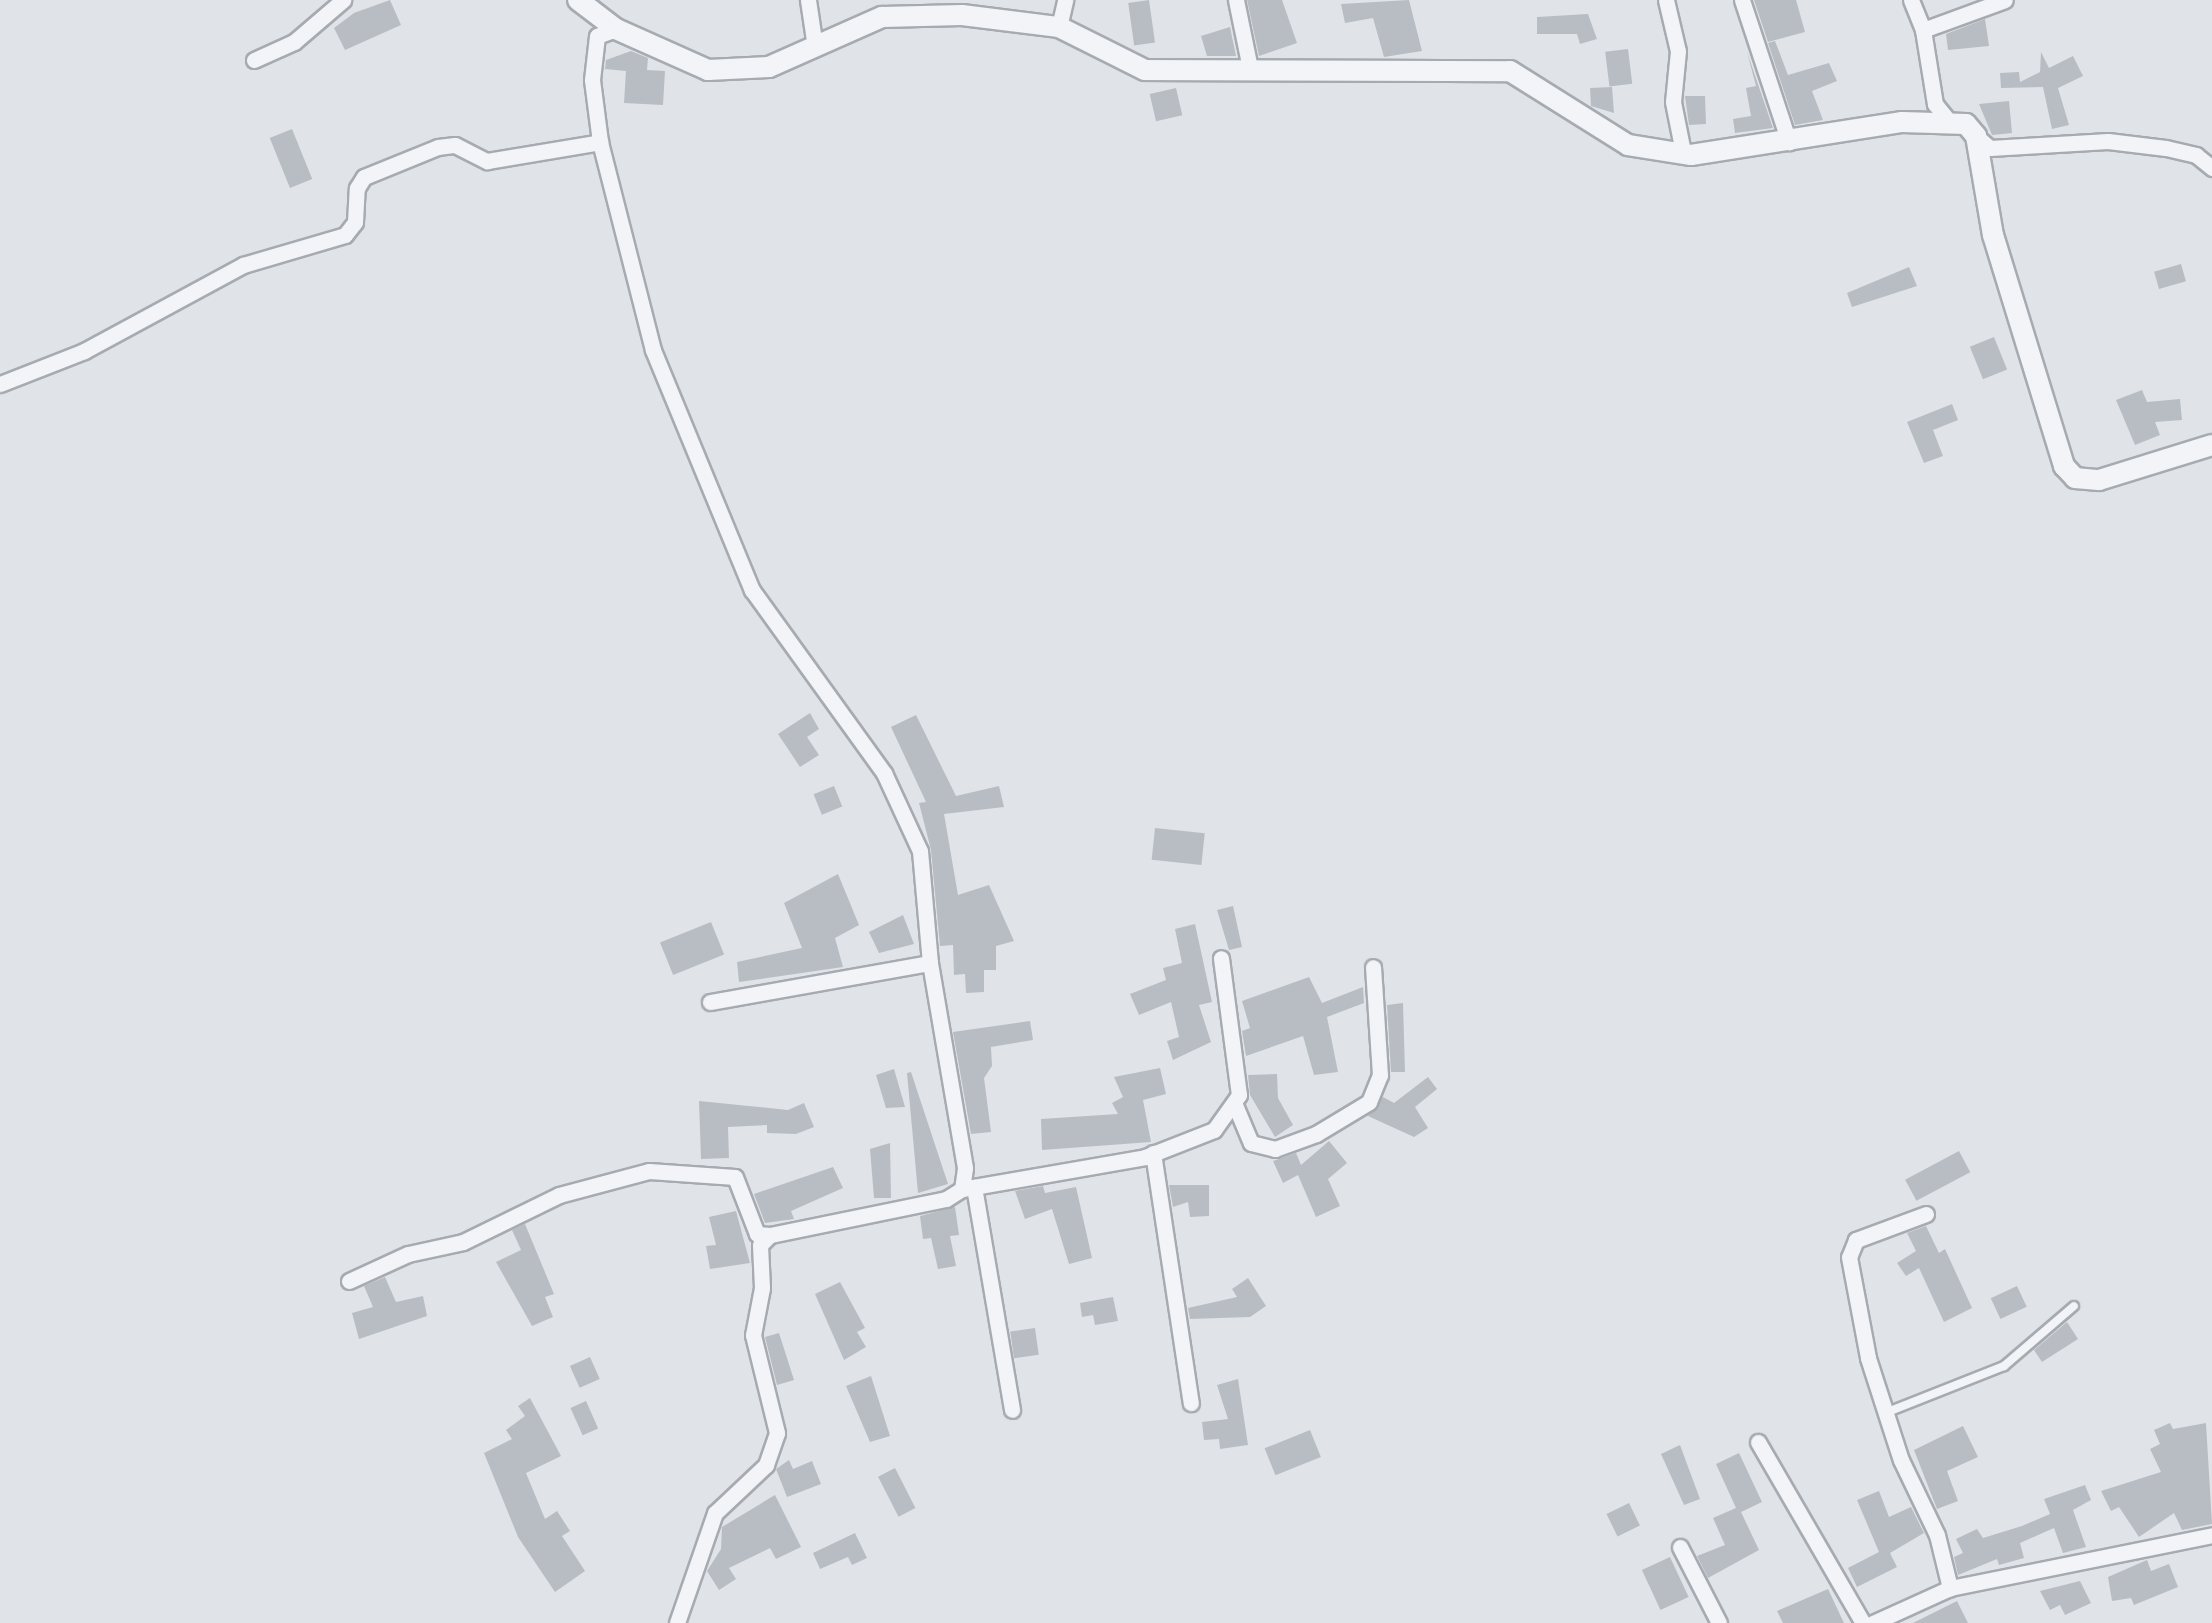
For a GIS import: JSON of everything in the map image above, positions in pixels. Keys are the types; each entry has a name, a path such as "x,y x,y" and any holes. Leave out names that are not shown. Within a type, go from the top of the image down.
{"street":[{"path":"254,60 294,42 343,0"},
{"path":"578,0 616,29 708,70 769,67 894,7 1059,27 1145,70 1510,71 1628,145 1683,152 1948,120 1966,124 1990,148 2108,140 2196,155 2212,168"},
{"path":"808,0 815,46"},
{"path":"1059,27 1064,0"},
{"path":"1236,0 1250,68"},
{"path":"1666,0 1678,51 1673,102 1683,152"},
{"path":"1742,0 1788,142"},
{"path":"1911,0 1923,30 1935,104 1948,120"},
{"path":"1923,30 2005,0"},
{"path":"616,29 597,36 592,80 600,142 653,350 752,590 884,773 920,851 930,964 964,1168 1012,1410"},
{"path":"1976,136 1993,235 2064,466 2074,478 2098,480 2212,445"},
{"path":"0,384 84,351 243,265 345,235 355,222 356,188 364,177 438,147 455,145 487,161 600,142"},
{"path":"1221,958 1238,1070 1234,1105 1251,1143 1274,1149 1316,1134 1369,1102 1380,1074 1374,967"},
{"path":"710,1002 930,964"},
{"path":"349,1281 408,1254 463,1242 559,1195 649,1171 736,1178 757,1234 770,1235 946,1199 968,1188 1153,1153 1214,1130 1234,1105"},
{"path":"1153,1153 1190,1403"},
{"path":"1926,1214 1879,1229 1850,1248 1856,1306 1885,1413 1938,1535 1950,1588"},
{"path":"677,1623 715,1513 766,1465 776,1433 753,1335 762,1288 760,1245 770,1235"},
{"path":"1758,1442 1863,1623"},
{"path":"1873,1623 1950,1588 2212,1536"},
{"path":"1680,1547 1719,1623"}],"lane":[{"path":"1885,1413 2004,1366 2074,1306"}],"building":[{"path":"390,0 401,25 345,50 334,28 354,13"},
{"path":"1149,0 1155,43 1134,46 1128,3"},
{"path":"1247,0 1282,0 1297,43 1259,56"},
{"path":"1409,0 1422,51 1384,57 1373,18 1345,23 1341,4"},
{"path":"1754,0 1796,0 1805,32 1768,42"},
{"path":"1588,14 1597,39 1580,44 1577,34 1537,34 1537,17"},
{"path":"1985,19 1989,46 1948,50 1946,34"},
{"path":"1230,27 1236,56 1207,56 1201,36"},
{"path":"1775,41 1788,75 1829,63 1837,81 1812,91 1823,120 1795,125 1768,43"},
{"path":"1628,49 1632,84 1609,87 1605,52"},
{"path":"631,51 648,58 647,70 665,71 663,105 624,103 626,71 605,69 606,60"},
{"path":"1747,52 1773,128 1735,133 1733,119 1751,116 1746,88 1756,86"},
{"path":"2041,52 2049,68 2073,56 2083,76 2058,88 2069,125 2052,129 2043,87 2001,88 2000,73 2019,72 2020,82 2040,72"},
{"path":"1612,87 1614,113 1591,106 1590,88"},
{"path":"1176,88 1182,115 1156,121 1150,94"},
{"path":"1685,96 1705,96 1706,124 1689,125"},
{"path":"2009,101 2012,133 1992,135 1979,104"},
{"path":"292,129 312,179 290,188 270,138"},
{"path":"2181,264 2186,281 2159,289 2154,272"},
{"path":"1909,267 1917,286 1852,307 1847,293"},
{"path":"1994,337 2007,369 1983,379 1970,347"},
{"path":"2142,390 2147,402 2180,399 2182,420 2155,422 2160,435 2135,445 2116,400"},
{"path":"1952,404 1958,420 1933,430 1943,456 1924,463 1907,422"},
{"path":"810,713 819,729 807,737 819,755 800,767 778,734"},
{"path":"916,715 956,796 999,786 1004,807 944,814 958,895 989,885 1014,941 996,946 996,970 984,970 984,992 966,993 965,974 954,975 953,945 940,946 931,850 919,803 926,802 891,727"},
{"path":"834,786 842,806 822,815 814,794"},
{"path":"1155,828 1205,833 1201,865 1152,860"},
{"path":"838,874 859,925 835,938 843,967 739,982 737,962 802,948 784,903"},
{"path":"1233,906 1242,947 1229,950 1217,910"},
{"path":"903,915 914,944 879,953 869,932"},
{"path":"711,922 724,954 673,975 660,943"},
{"path":"1195,924 1212,1002 1199,1005 1211,1042 1173,1060 1167,1041 1179,1037 1171,1002 1139,1015 1130,994 1166,980 1163,968 1182,963 1175,929"},
{"path":"1309,977 1322,1003 1363,987 1364,1003 1327,1017 1338,1072 1314,1075 1303,1036 1246,1056 1242,1031 1250,1028 1242,1001"},
{"path":"1403,1003 1405,1072 1391,1072 1387,1005"},
{"path":"1030,1021 1033,1040 991,1047 992,1066 984,1078 991,1132 971,1134 953,1032"},
{"path":"1160,1068 1166,1094 1143,1100 1151,1142 1042,1150 1041,1119 1118,1114 1112,1103 1123,1097 1114,1077"},
{"path":"894,1069 905,1107 886,1108 876,1075"},
{"path":"911,1072 948,1184 918,1193 907,1073"},
{"path":"1277,1074 1278,1098 1293,1125 1275,1137 1250,1095 1248,1075"},
{"path":"1428,1077 1437,1089 1415,1107 1428,1128 1414,1137 1368,1116 1383,1097 1394,1103"},
{"path":"699,1101 788,1110 804,1103 814,1127 796,1134 767,1133 767,1125 728,1127 729,1158 701,1159"},
{"path":"1329,1141 1347,1163 1328,1179 1340,1206 1316,1217 1298,1175 1283,1183 1273,1161 1296,1153 1301,1165"},
{"path":"890,1143 891,1198 874,1198 870,1149"},
{"path":"1959,1151 1970,1172 1916,1201 1905,1180"},
{"path":"833,1167 843,1188 791,1211 794,1219 765,1223 754,1194"},
{"path":"1169,1185 1209,1185 1209,1216 1190,1217 1188,1202 1173,1207"},
{"path":"1043,1186 1045,1193 1076,1187 1092,1258 1069,1264 1052,1209 1025,1219 1015,1191"},
{"path":"955,1207 959,1235 950,1236 956,1266 938,1269 931,1238 923,1239 920,1216"},
{"path":"736,1211 750,1263 710,1269 706,1246 716,1245 709,1217"},
{"path":"525,1224 554,1294 545,1297 553,1317 532,1326 496,1262 521,1250 512,1230"},
{"path":"1926,1226 1939,1253 1945,1249 1972,1308 1944,1322 1919,1268 1906,1276 1897,1263 1916,1251 1907,1233"},
{"path":"385,1277 396,1302 423,1296 427,1316 359,1339 352,1313 373,1307 364,1286"},
{"path":"1248,1278 1266,1306 1250,1317 1190,1319 1188,1308 1237,1297 1232,1289"},
{"path":"840,1282 865,1328 857,1332 866,1347 844,1360 815,1294"},
{"path":"2017,1286 2027,1307 2000,1319 1991,1298"},
{"path":"1113,1297 1118,1321 1095,1325 1093,1315 1082,1317 1080,1303"},
{"path":"2067,1322 2078,1339 2042,1362 2034,1350"},
{"path":"1035,1328 1039,1355 1014,1358 1010,1331"},
{"path":"779,1333 794,1380 777,1385 765,1337"},
{"path":"590,1357 600,1379 580,1388 570,1366"},
{"path":"871,1376 890,1436 870,1442 846,1386"},
{"path":"1238,1379 1248,1445 1220,1449 1219,1439 1204,1440 1202,1422 1228,1419 1217,1385"},
{"path":"530,1398 561,1456 526,1473 545,1519 557,1511 570,1531 562,1536 585,1571 555,1592 518,1537 484,1453 512,1439 506,1430 525,1416 518,1406"},
{"path":"586,1401 598,1428 583,1435 570,1408"},
{"path":"2170,1423 2173,1429 2206,1423 2212,1524 2182,1530 2174,1513 2139,1537 2119,1507 2111,1511 2101,1491 2161,1472 2150,1449 2160,1444 2154,1430"},
{"path":"1963,1426 1978,1457 1947,1471 1958,1501 1937,1509 1914,1450"},
{"path":"1310,1430 1321,1457 1275,1475 1265,1448"},
{"path":"1680,1445 1700,1499 1684,1505 1661,1454"},
{"path":"1739,1453 1762,1502 1741,1512 1759,1550 1708,1578 1697,1556 1725,1545 1713,1518 1736,1508 1716,1464"},
{"path":"789,1460 793,1469 812,1461 821,1484 787,1497 776,1469"},
{"path":"895,1468 915,1508 899,1517 878,1477"},
{"path":"2085,1485 2091,1500 2073,1510 2086,1547 2063,1553 2054,1528 2020,1543 2024,1558 1999,1565 1997,1559 1958,1575 1954,1557 1963,1553 1956,1539 1977,1529 1983,1538 2022,1526 2050,1514 2044,1499"},
{"path":"1879,1491 1889,1517 1911,1507 1924,1533 1890,1553 1897,1567 1857,1587 1848,1568 1879,1552 1857,1500"},
{"path":"775,1495 801,1547 776,1559 770,1548 729,1568 736,1579 719,1590 707,1571 721,1549 722,1527"},
{"path":"1629,1503 1640,1525 1617,1536 1607,1514"},
{"path":"855,1533 867,1558 852,1565 848,1557 820,1569 813,1553"},
{"path":"1670,1557 1689,1597 1660,1610 1642,1570"},
{"path":"2147,1560 2151,1571 2169,1564 2178,1587 2134,1605 2131,1598 2112,1601 2108,1577"},
{"path":"2080,1581 2091,1603 2065,1615 2060,1605 2050,1610 2040,1591"},
{"path":"1828,1589 1844,1623 1783,1623 1777,1611"},
{"path":"1957,1601 1968,1623 1913,1623"}]}
